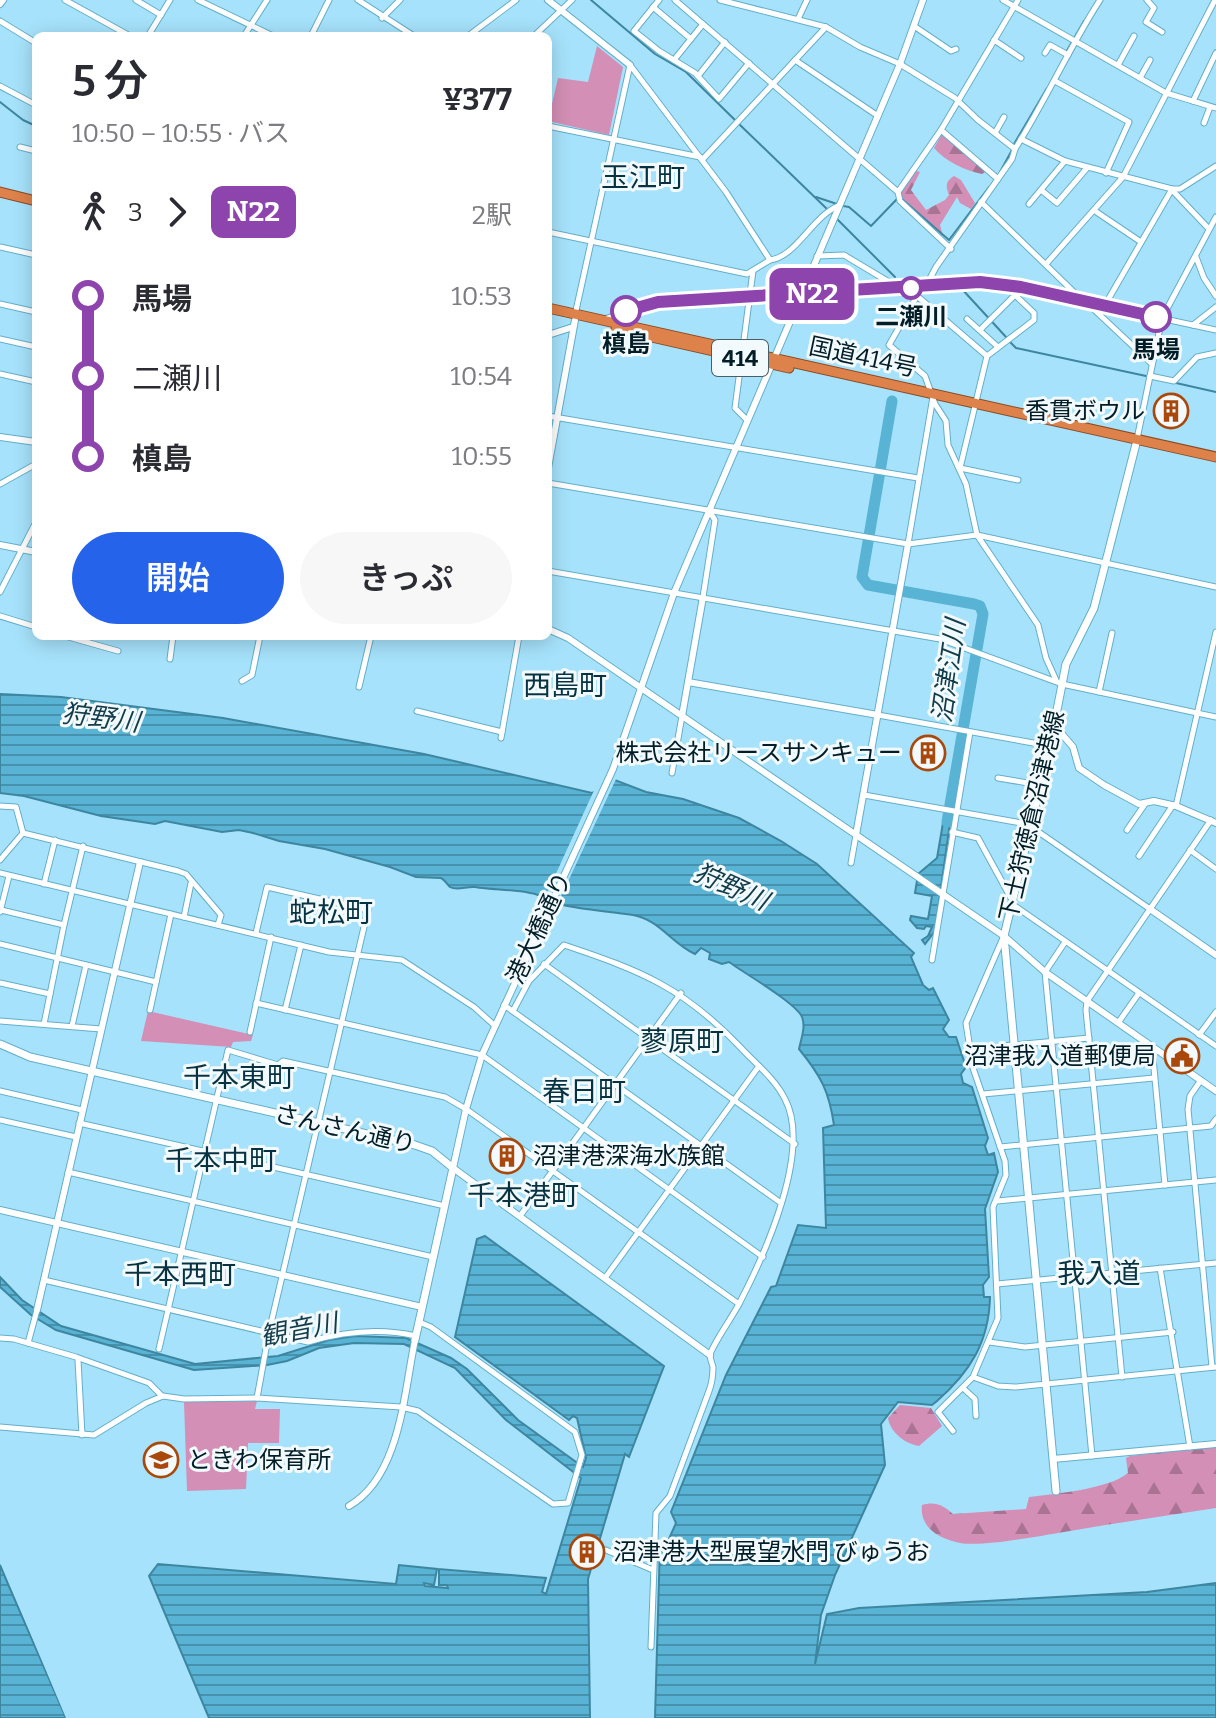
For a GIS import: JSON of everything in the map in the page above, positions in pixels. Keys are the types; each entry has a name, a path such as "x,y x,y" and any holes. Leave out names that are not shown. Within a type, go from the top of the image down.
{"highway":[{"path":"0,192 32,200"},
{"name":"国道414号","path":"552,312 574,320 600,322 924,397 934,396 1216,457"}],"main road":[{"name":"下土狩徳倉沼津港線","path":"1056,1491 1004,936 1055,726 1060,683 1067,660 1094,608 1137,440"},
{"name":"さんさん通り","path":"0,1044 30,1057 422,1147 444,1159 453,1168"},
{"name":"港大橋通り","path":"415,1342 453,1168"}],"street":[{"path":"65,0 123,32"},
{"path":"136,0 161,15"},
{"path":"150,32 170,0"},
{"path":"198,0 264,32"},
{"path":"246,32 267,0"},
{"path":"313,32 329,0"},
{"path":"358,0 402,32"},
{"path":"382,18 400,0"},
{"path":"473,32 516,0"},
{"path":"548,0 630,65 726,192 770,260"},
{"path":"539,32 572,0"},
{"path":"659,0 634,31 698,76 719,99 749,63"},
{"path":"675,0 898,192 900,201 951,249"},
{"path":"720,0 826,27 860,47 900,64 956,101 1014,148"},
{"path":"739,5 746,0"},
{"path":"798,19 807,0"},
{"name":"港大橋通り","path":"453,1168 466,1109 494,1025 613,769 674,593 900,64 923,0"},
{"path":"1003,0 1016,3 1166,93 1213,108 1204,123"},
{"path":"925,287 996,177 1012,159 1014,148 1055,81 1072,39 1100,0"},
{"path":"1147,0 1154,8 1146,22 1162,32"},
{"path":"1046,264 1123,177 1215,0"},
{"path":"898,192 941,130 1016,3"},
{"path":"653,7 691,39"},
{"path":"1207,15 1216,20"},
{"path":"0,21 32,41"},
{"path":"674,60 703,24"},
{"path":"914,26 951,51 956,49"},
{"path":"701,158 826,27"},
{"path":"986,32 1021,58"},
{"path":"1118,65 1134,36"},
{"path":"698,76 725,42"},
{"path":"1045,53 1050,45 1065,53"},
{"path":"1193,101 1216,53"},
{"path":"795,60 878,116"},
{"path":"1140,78 1150,60"},
{"path":"552,445 574,320 630,65"},
{"path":"1055,81 1129,122 1106,173"},
{"path":"0,86 32,103"},
{"path":"995,133 1004,117"},
{"path":"552,127 701,158"},
{"path":"941,130 996,177"},
{"path":"1021,139 1065,161 1172,189 1180,189 1216,166"},
{"path":"20,147 32,150"},
{"path":"1029,204 1065,161"},
{"path":"1041,190 1057,203 1087,168"},
{"path":"1172,189 1209,229"},
{"path":"1105,305 1172,189"},
{"path":"981,202 1152,365"},
{"path":"552,233 747,274 783,256 824,212 838,206"},
{"path":"1095,211 1141,242"},
{"path":"1137,440 1162,318 1216,217"},
{"path":"0,247 32,254"},
{"path":"817,256 844,255 899,288"},
{"path":"1196,257 1204,278 1216,296"},
{"path":"746,419 735,408 753,270"},
{"path":"600,322 658,302 980,282 1021,287 1216,330"},
{"path":"980,330 1021,287"},
{"path":"915,288 917,296 987,356"},
{"path":"960,468 987,356 1034,320 1034,313 1015,295"},
{"path":"917,296 889,345 919,369 934,396 935,404 946,421 948,445 960,468 977,535 1038,625 1046,658 1060,683"},
{"path":"0,304 32,311"},
{"path":"1193,325 1216,307"},
{"path":"967,319 998,347"},
{"path":"552,333 574,320"},
{"path":"0,339 32,346"},
{"path":"1150,376 1174,381 1197,357 1216,353"},
{"path":"0,374 32,381"},
{"path":"851,863 934,396"},
{"path":"552,416 918,478"},
{"path":"0,437 32,441"},
{"path":"0,484 32,466"},
{"path":"960,468 1018,480"},
{"path":"552,484 908,544 977,535 1216,587"},
{"path":"672,773 715,520 708,510"},
{"path":"0,592 32,530"},
{"path":"0,545 32,551"},
{"path":"552,572 959,644 1060,683 1216,717"},
{"path":"0,616 32,626"},
{"path":"552,631 568,638 1004,936 1045,972 1216,1091"},
{"path":"1139,856 1175,806 1216,632"},
{"path":"1099,692 1112,633"},
{"path":"83,640 118,651"},
{"path":"170,659 172,640"},
{"path":"242,681 252,675 259,640"},
{"path":"359,687 370,640"},
{"path":"417,711 501,735 518,640"},
{"path":"688,682 1050,746"},
{"path":"1055,726 1073,747 1083,773 1139,804 1154,801 1175,806 1213,822 1190,850 1087,1001 1122,1377"},
{"path":"932,960 970,732"},
{"path":"998,778 1040,785"},
{"path":"864,795 1031,826 1216,955"},
{"path":"1127,830 1145,804"},
{"path":"1,807 16,807 23,833"},
{"path":"952,832 978,838 1012,902 1216,1046"},
{"path":"23,833 186,874 221,915 218,925"},
{"path":"0,860 23,833"},
{"path":"44,884 55,840"},
{"path":"44,1024 83,846"},
{"path":"1190,850 1216,869"},
{"path":"28,1343 140,862"},
{"path":"0,873 301,945 357,956 402,960 474,1007 494,1025"},
{"path":"9,876 0,912 64,925"},
{"path":"184,917 192,882"},
{"path":"256,933 267,887 368,910 269,1332 257,1398"},
{"path":"150,1010 171,914"},
{"path":"953,1431 938,1412 973,1377 998,1318 993,1207 1006,1175 1005,1161 973,1068 966,1020 1004,936"},
{"path":"250,1032 271,937"},
{"path":"1065,942 1045,972 1092,1456"},
{"path":"0,944 156,982"},
{"path":"285,1010 301,945"},
{"path":"513,1011 529,981 564,945 619,963 681,993 718,1024 785,1098 793,1119 795,1144 781,1203 763,1257 710,1355 713,1377 709,1391 670,1496 656,1513 651,1647"},
{"path":"544,964 795,1144"},
{"path":"72,1027 86,965"},
{"path":"0,983 50,994"},
{"path":"520,1216 681,993"},
{"path":"1118,1023 1139,993"},
{"path":"256,1003 482,1055 763,1257"},
{"path":"503,1005 781,1203"},
{"path":"1199,1035 1216,1012"},
{"path":"0,1021 101,1029"},
{"path":"969,1049 1089,1038"},
{"path":"1152,1046 1165,1185"},
{"path":"159,1349 228,1050 278,1065 283,1061 445,1097 739,1304"},
{"path":"605,1278 759,1066"},
{"path":"983,1094 1154,1078"},
{"path":"973,1377 998,1386 1046,1385 1214,1367 1189,1129 1190,1096 1201,1080"},
{"path":"0,1091 82,1110"},
{"path":"1000,1147 1189,1129 1211,1126 1216,1119"},
{"path":"0,1120 76,1137"},
{"path":"79,1123 445,1206"},
{"path":"453,1168 710,1355"},
{"path":"68,1172 433,1257"},
{"path":"996,1201 1216,1180"},
{"path":"0,1210 422,1307"},
{"path":"997,1284 1216,1263"},
{"path":"1160,1268 1190,1447"},
{"path":"44,1280 308,1342 329,1336 396,1332 415,1342"},
{"path":"0,1427 82,1435 98,1433 135,1409 163,1396 401,1407 418,1411 553,1504 568,1503 582,1455 573,1429 431,1327 419,1322"},
{"path":"989,1342 1025,1347 1173,1332"},
{"path":"0,1338 28,1343 149,1383 163,1396"},
{"name":"港大橋通り","path":"349,1506 364,1497 383,1474 415,1342"},
{"path":"78,1360 82,1435"},
{"path":"964,1389 975,1399 976,1416"},
{"path":"1053,1459 1216,1444"},
{"path":"606,1550 653,1570"}],"green space":[{"path":"597,46 623,67 609,135 552,122 552,104 558,78 588,82"},
{"path":"942,134 987,171 982,174 969,170 944,157 934,148"},
{"path":"913,170 920,172 911,190 926,210 945,200 949,195 947,184 954,176 961,180 975,203 971,209 960,203 957,197 940,225 943,236 901,203 900,193"},
{"path":"148,1011 253,1035 251,1041 233,1042 231,1047 141,1041"},
{"path":"257,1401 255,1409 280,1409 279,1443 248,1443 246,1489 187,1491 184,1402"},
{"path":"900,1405 931,1408 942,1426 919,1446 909,1443 889,1423 888,1418"},
{"path":"1216,1448 1216,1508 983,1544 960,1543 938,1535 927,1526 922,1513 922,1505 931,1503 953,1514 1026,1509 1029,1497 1081,1490 1119,1479 1128,1473 1126,1458 1130,1456"}],"water":[{"name":"狩野川","path":"0,694 61,697 223,718 424,754 592,793 615,780 739,818 817,864 914,953 911,957 923,985 929,990 933,988 949,1020 943,1029 949,1037 956,1037 966,1067 961,1074 963,1083 972,1087 988,1138 985,1146 988,1155 994,1153 998,1172 985,1209 989,1277 983,1285 984,1297 990,1297 981,1342 968,1367 937,1401 932,1405 898,1402 881,1424 885,1465 835,1575 821,1615 815,1664 827,1614 859,1608 1147,1592 1216,1583 1216,1718 655,1718 660,1544 668,1541 676,1523 671,1512 726,1375 771,1287 776,1286 798,1225 826,1228 823,1128 834,1125 823,1084 799,1049 802,1017 780,996 729,962 722,964 709,959 710,953 701,948 695,954 651,922 633,915 568,906 523,892 453,888 441,878 416,877 325,849 239,830 222,832 165,821 155,824 101,816 24,796 0,793"},
{"path":"952,808 935,931 925,944 922,940 932,927 917,928 910,920 911,916 928,919 932,896 915,893 918,874 937,858 945,811"},
{"path":"485,1236 664,1366 629,1457 625,1454 588,1579 590,1718 209,1718 149,1576 158,1564 396,1584 399,1565 437,1569 434,1585 424,1583 425,1586 448,1588 447,1585 439,1585 439,1569 546,1578 542,1592 546,1594 581,1478 506,1420 455,1368 404,1344 354,1343 319,1348 287,1361 267,1365 194,1370 56,1330 31,1315 0,1287 0,1277 22,1300 61,1326 195,1364 278,1356 329,1340 356,1336 406,1338 451,1358 467,1369 518,1420 583,1467 586,1458 577,1418 573,1416 569,1420 455,1337 477,1239"},
{"path":"0,1565 8,1584 66,1718 0,1718"}],"pier":[{"path":"617,777 556,907 543,902 596,786"},
{"path":"0,1561 4,1563 70,1718 66,1718"}],"waterway":[{"path":"591,0 655,54 686,72 735,120"},
{"path":"1065,54 1084,21"},
{"path":"1014,144 1047,88"},
{"path":"0,102 32,124"},
{"path":"739,124 827,209"},
{"path":"1000,172 1012,150"},
{"path":"902,199 949,240 989,187"},
{"path":"816,197 837,204"},
{"path":"843,206 849,207 871,226 897,199"},
{"path":"837,219 895,277"},
{"path":"961,288 1006,337"},
{"path":"1010,342 1016,348 1146,376"},
{"path":"1176,383 1216,392"},
{"name":"沼津江川","path":"892,401 862,577 868,585 974,604 980,606 983,614 947,822"}],"bus line":[{"name":"N22","path":"626,311 658,302 980,282 1021,287 1156,317"}],"place":[{"name":"二瀬川","path":"911,288"},
{"name":"槙島","path":"626,311"},
{"name":"馬場","path":"1156,317"},
{"name":"香貫ボウル","path":"1171,411"},
{"name":"株式会社リースサンキュー","path":"928,753"},
{"name":"沼津我入道郵便局","path":"1182,1056"},
{"name":"沼津港深海水族館","path":"507,1156"},
{"name":"ときわ保育所","path":"161,1460"},
{"name":"沼津港大型展望水門 びゅうお","path":"587,1552"}],"district":[{"name":"玉江町","path":"643,177"},
{"name":"西島町","path":"565,685"},
{"name":"蛇松町","path":"331,912"},
{"name":"蓼原町","path":"682,1041"},
{"name":"千本東町","path":"239,1077"},
{"name":"春日町","path":"584,1091"},
{"name":"千本中町","path":"221,1160"},
{"name":"千本港町","path":"523,1195"},
{"name":"我入道","path":"1099,1273"},
{"name":"千本西町","path":"180,1274"}],"water label":[{"name":"観音川","path":"299,1330"}]}
